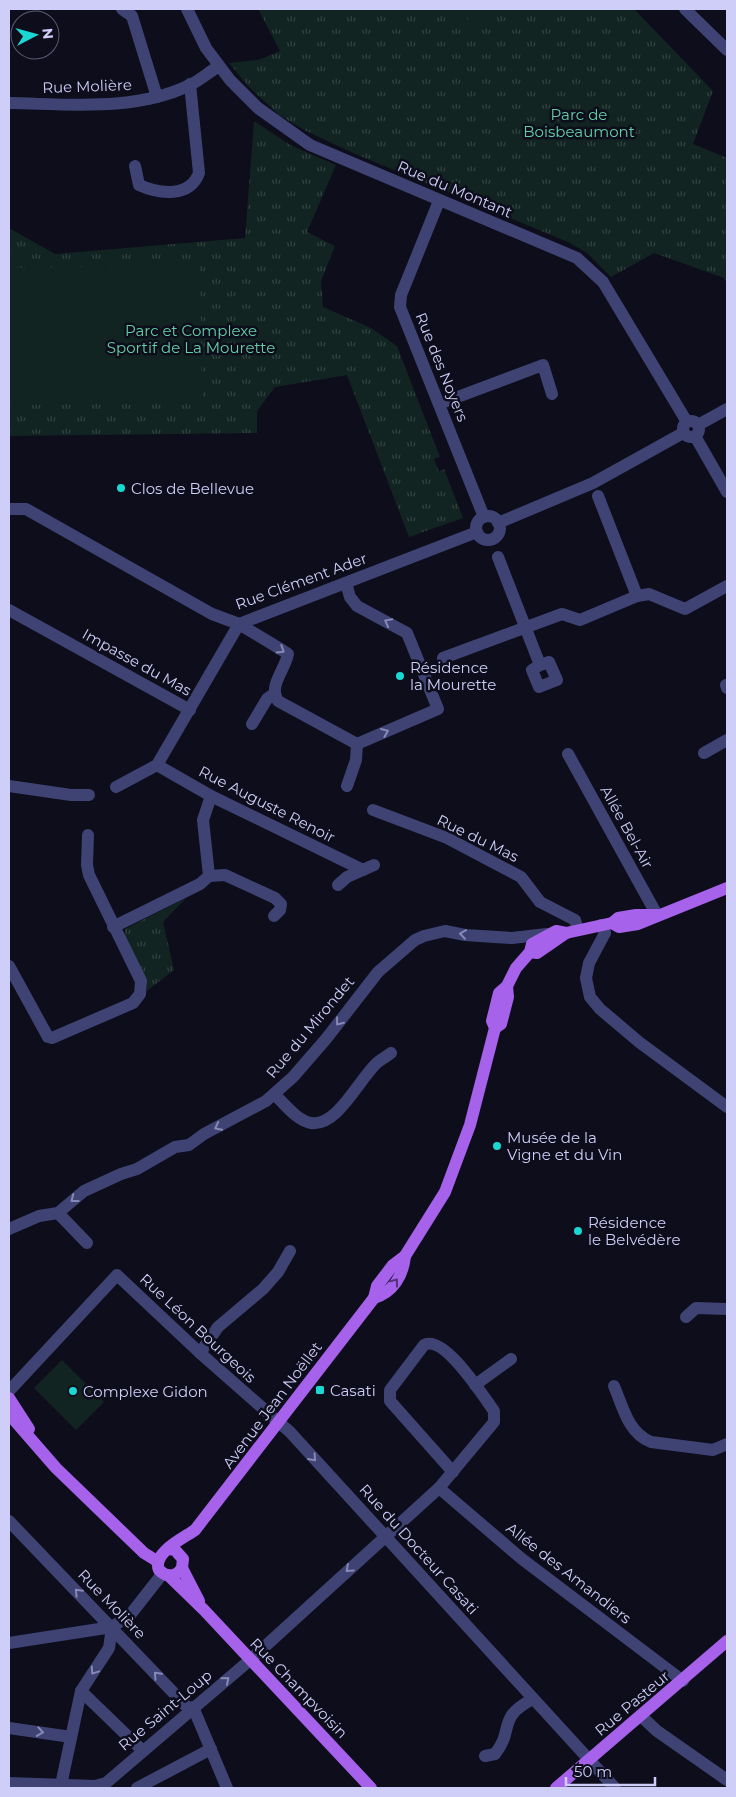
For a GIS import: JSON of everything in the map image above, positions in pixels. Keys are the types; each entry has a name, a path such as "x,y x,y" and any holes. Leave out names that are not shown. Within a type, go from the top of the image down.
{"main road":[{"name":"Avenue Jean Noëllet","path":"164,1562 195,1530 280,1422 374,1298 378,1286 393,1265 406,1256 445,1192 460,1158 495,1028 501,1024 508,997 507,986 516,968 530,952 532,944 547,934 556,931 572,931 606,924 618,918 657,915 701,900 727,888"},
{"name":"Avenue Jean Noëllet","path":"530,952 537,953 572,931"},
{"path":"9,1398 21,1414 39,1449"},
{"path":"9,1414 39,1449 124,1534 164,1562 174,1575 183,1563 175,1550 164,1562"},
{"name":"Avenue Jean Noëllet","path":"183,1563 195,1530"},
{"name":"Rue Champvoisin","path":"164,1562 204,1610 371,1788"},
{"name":"Rue Champvoisin","path":"183,1563 204,1610"},
{"name":"Rue Pasteur","path":"556,1788 683,1681 727,1641"}],"street":[{"path":"122,9 132,16 157,97"},
{"name":"Rue du Montant","path":"187,9 206,48 219,66 258,108 310,145 577,258 586,265 603,282 727,492"},
{"path":"685,9 727,50"},
{"name":"Rue Molière","path":"9,103 113,104 157,97 190,84 219,66"},
{"path":"135,166 139,185 155,192 186,190 195,184 199,173 190,84"},
{"name":"Rue des Noyers","path":"439,201 400,302 484,516"},
{"path":"439,404 543,365 552,394"},
{"path":"498,523 592,484 727,409"},
{"path":"598,496 637,596"},
{"name":"Rue Clément Ader","path":"9,508 26,508 212,614 239,624 477,532"},
{"path":"484,516 493,517 498,523 498,533 491,539 481,537 477,532 477,523 484,516"},
{"path":"498,557 540,665 549,662 557,680 548,684"},
{"path":"346,583 350,597 357,606 407,633 438,710 357,744"},
{"path":"443,658 562,614 580,620 637,596 649,594 685,609 727,586"},
{"name":"Impasse du Mas","path":"9,610 190,710 239,624"},
{"path":"239,624 288,654 274,688 274,694 278,701 357,744"},
{"path":"252,724 267,699 274,694"},
{"path":"116,787 157,765 190,710"},
{"path":"704,753 727,740"},
{"path":"347,786 356,760 357,744"},
{"name":"Allée Bel-Air","path":"568,754 657,915"},
{"name":"Rue Auguste Renoir","path":"157,765 211,796 368,867 347,877 338,885"},
{"path":"9,786 89,795"},
{"path":"209,876 203,820 211,796"},
{"name":"Rue du Mas","path":"374,810 447,838 521,877 540,902 575,920 572,931"},
{"path":"9,966 44,1034 52,1038 133,1003 140,994 141,981 89,875 87,865 88,835"},
{"path":"113,927 200,884 209,876 225,875 275,898 281,904 280,910 274,916"},
{"path":"606,924 604,933 589,963 586,978 590,997 600,1009 638,1042 727,1106"},
{"name":"Rue du Mirondet","path":"9,1229 39,1216 58,1212 84,1192 121,1174 137,1169 175,1147 189,1145 204,1134 256,1107 274,1094 326,1039 378,972 415,940 445,931 465,935 512,938 547,934"},
{"path":"512,938 521,942 530,952"},
{"path":"274,1094 297,1116 310,1123 325,1121 336,1113 377,1062 391,1053"},
{"path":"58,1212 87,1243"},
{"path":"200,1353 218,1327 263,1289 278,1272 290,1251"},
{"name":"Rue Léon Bourgeois","path":"9,1391 117,1275 200,1353 280,1422"},
{"path":"686,1317 696,1308 727,1309"},
{"name":"Rue Saint-Loup","path":"107,1785 143,1751 250,1660 439,1488 453,1472 494,1422 494,1411 452,1356 435,1343 429,1342 424,1345 390,1390 389,1396 390,1401 453,1472"},
{"path":"475,1385 511,1359"},
{"path":"614,1386 634,1431 642,1438 651,1442 713,1450 727,1444"},
{"name":"Rue du Docteur Casati","path":"280,1422 588,1762 614,1788"},
{"name":"Allée des Amandiers","path":"439,1488 522,1559 683,1681"},
{"name":"Rue Molière","path":"11,1527 192,1709"},
{"path":"9,1643 112,1627 130,1615 164,1562"},
{"path":"61,1785 80,1691 109,1648 112,1627"},
{"path":"80,1691 143,1751"},
{"path":"485,1756 495,1754 504,1744 510,1716 518,1707 533,1700"},
{"path":"192,1709 227,1788"},
{"path":"641,1716 657,1732 727,1780"},
{"path":"9,1728 71,1737"},
{"path":"137,1788 211,1749"},
{"path":"9,1783 107,1785"}],"green space":[{"name":"Parc de Boisbeaumont","path":"258,9 634,9 713,91 693,144 727,158 727,283 724,278 654,253 611,277 587,253 568,242 353,153 306,131 279,115 248,86 229,63 258,60 280,51"},
{"path":"469,9 491,9 488,28 467,25"},
{"name":"Parc et Complexe Sportif de La Mourette","path":"254,121 290,145 336,165 307,232 335,246 321,281 323,307 371,328 397,346 440,457 434,459 439,472 444,469 463,518 409,537 347,375 275,387 257,411 257,433 9,436 9,228 55,254 245,238"},
{"path":"200,265 202,401 9,405 9,268"},
{"path":"186,898 163,922 174,970 147,991 147,982 125,935 125,929"},
{"path":"62,1360 104,1402 76,1430 34,1388"}],"place":[{"name":"Clos de Bellevue","path":"121,488"},
{"name":"Résidence la Mourette","path":"400,676"},
{"name":"Musée de la Vigne et du Vin","path":"497,1146"},
{"name":"Résidence le Belvédère","path":"578,1231"},
{"name":"Casati","path":"320,1390"},
{"name":"Complexe Gidon","path":"73,1391"}]}
